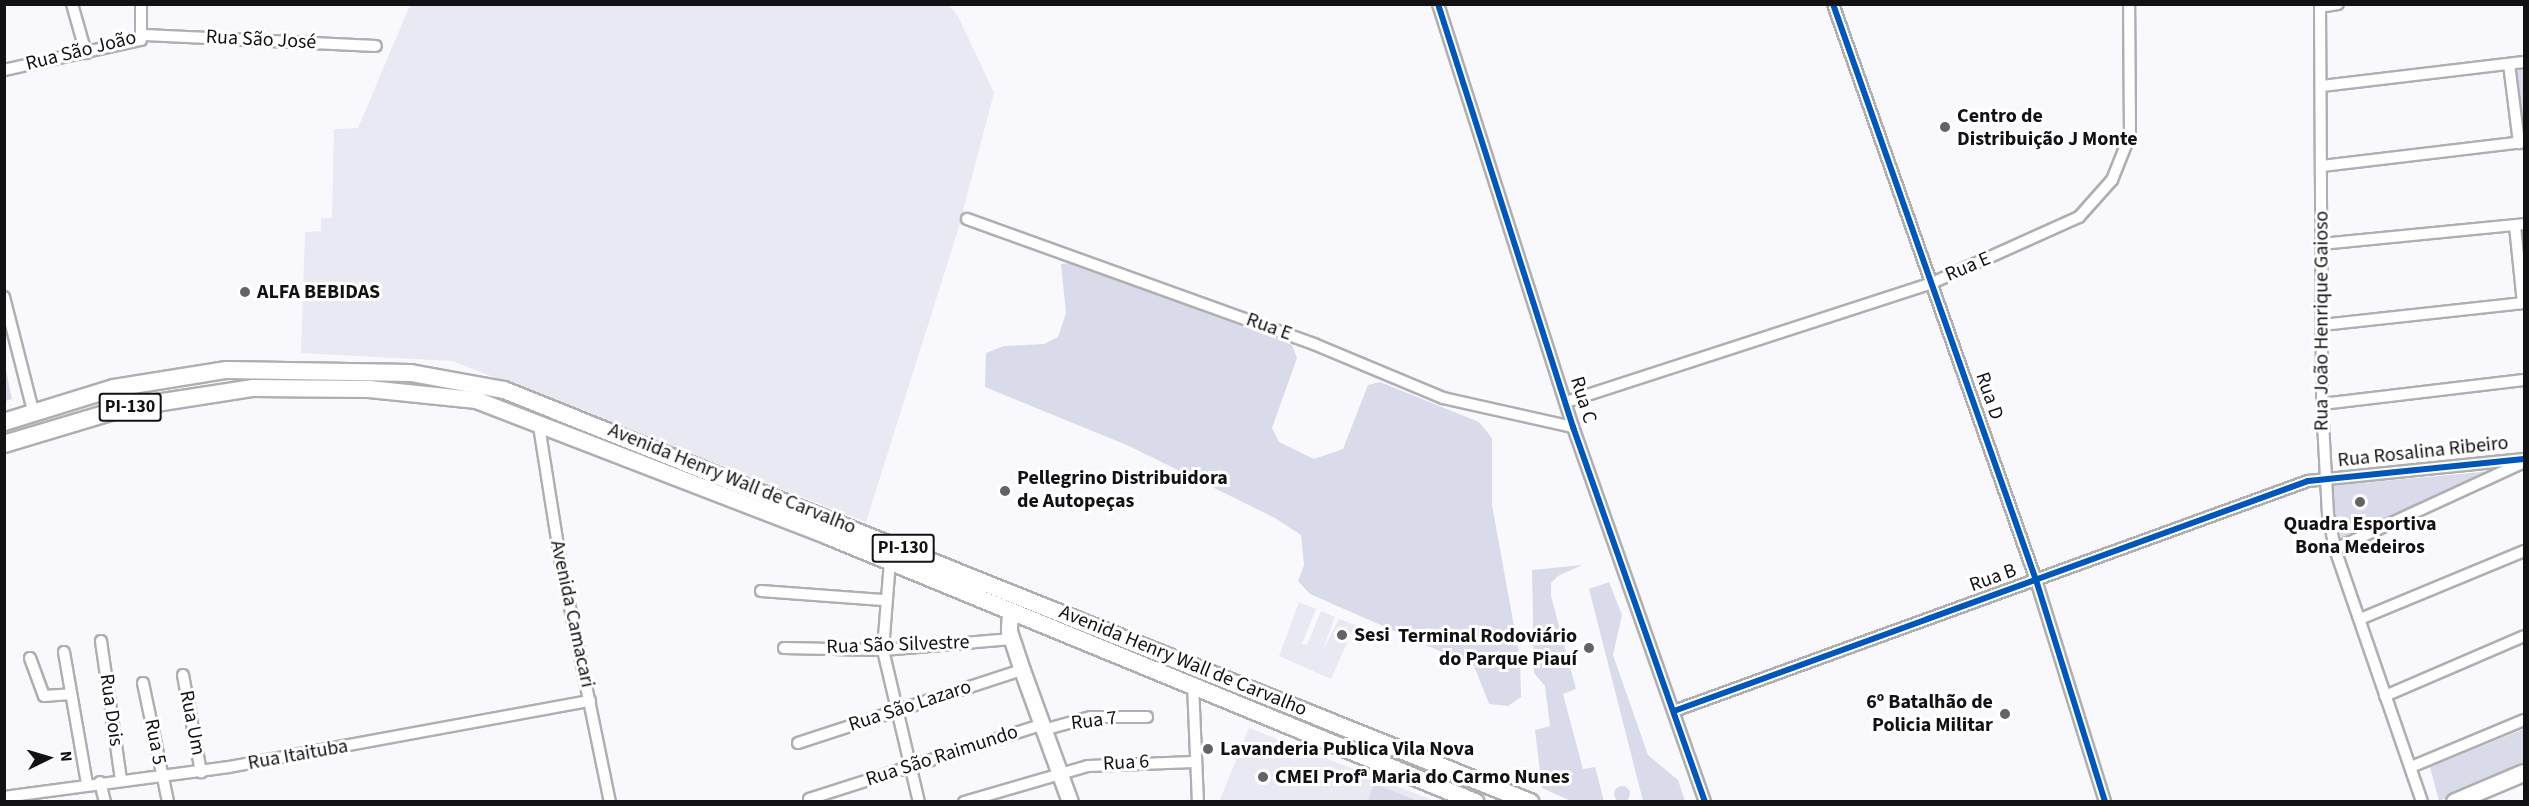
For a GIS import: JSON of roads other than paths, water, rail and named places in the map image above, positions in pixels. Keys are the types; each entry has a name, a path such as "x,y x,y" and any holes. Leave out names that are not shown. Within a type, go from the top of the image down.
{"main road":[{"name":"Avenida Henry Wall de Carvalho","path":"4,422 33,411 189,374 296,368 439,376 540,402 1530,801"},
{"path":"296,368 296,387"},
{"name":"Avenida Henry Wall de Carvalho","path":"4,444 152,402 296,387 465,399 913,570 1233,700 1446,795 1475,801"},
{"path":"535,424 540,402"},
{"path":"625,460 632,439"},
{"path":"913,570 922,555"},
{"path":"1010,610 1022,595"},
{"path":"1233,700 1239,684"},
{"path":"2455,801 2524,773"}],"street":[{"path":"72,4 86,53"},
{"name":"Rua São João","path":"4,70 86,53 145,35 141,4"},
{"name":"Rua C","path":"1438,4 1573,427 1705,801"},
{"name":"Rua D","path":"1833,4 2036,580 2105,801"},
{"name":"Rua E","path":"1566,402 1932,283 2079,217 2112,180 2130,135 2129,4"},
{"path":"2320,6 2338,4"},
{"name":"Rua João Henrique Gaioso","path":"2320,6 2324,479 2335,549 2422,801"},
{"name":"Rua São José","path":"145,35 376,46"},
{"path":"2322,86 2524,62"},
{"path":"2322,166 2522,142 2509,64"},
{"name":"Rua E","path":"967,219 1314,344 1443,398 1573,427"},
{"path":"2321,244 2520,225 2524,303 2322,325"},
{"path":"4,297 33,411"},
{"path":"2322,404 2524,380"},
{"name":"Avenida Camacari","path":"535,424 610,801"},
{"path":"2335,549 2524,460"},
{"name":"Rua Rosalina Ribeiro","path":"2324,479 2524,460"},
{"name":"Rua B","path":"1674,711 2283,488 2324,479"},
{"path":"2360,619 2524,551"},
{"path":"890,561 883,600 883,650 919,801"},
{"path":"761,591 883,600"},
{"path":"1010,610 1012,639 1070,801"},
{"path":"2385,696 2524,636"},
{"name":"Rua São Silvestre","path":"784,648 883,650 1012,639"},
{"name":"Rua Dois","path":"100,642 121,779"},
{"path":"64,652 87,784"},
{"path":"30,658 44,696 71,694"},
{"name":"Rua São Lazaro","path":"798,743 1022,670"},
{"name":"Rua Um","path":"183,675 201,772"},
{"name":"Rua 5","path":"143,683 168,801"},
{"path":"1193,684 1194,762 1198,801"},
{"name":"Rua Itaituba","path":"4,797 42,797 87,784 201,772 590,701"},
{"name":"Rua 7","path":"1042,727 1091,717 1147,717"},
{"path":"2410,767 2524,720"},
{"name":"Rua São Raimundo","path":"808,799 1042,727"},
{"name":"Rua 6","path":"964,801 1060,774 1114,762 1194,762"},
{"path":"100,782 105,801"}],"place":[{"name":"Centro de Distribuição J Monte","path":"1945,127"},
{"name":"ALFA BEBIDAS","path":"245,292"},
{"name":"Pellegrino Distribuidora de Autopeças","path":"1005,491"},
{"name":"Quadra Esportiva Bona Medeiros","path":"2360,502"},
{"name":"Sesi","path":"1342,635"},
{"name":"Terminal Rodoviário do Parque Piauí","path":"1589,648"},
{"name":"6º Batalhão de Policia Militar","path":"2005,714"},
{"name":"Lavanderia Publica Vila Nova","path":"1208,749"},
{"name":"CMEI Profª Maria do Carmo Nunes","path":"1263,777"}]}
